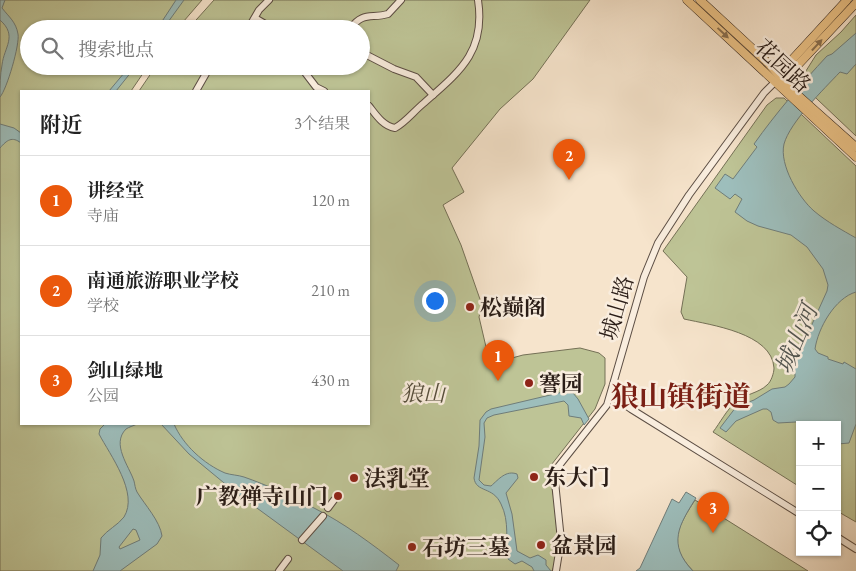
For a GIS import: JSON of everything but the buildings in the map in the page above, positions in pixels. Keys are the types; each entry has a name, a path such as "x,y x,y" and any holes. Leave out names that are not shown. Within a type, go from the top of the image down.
{"main road":[{"name":"花园路","path":"687,0 774,82 856,147"},
{"name":"花园路","path":"700,0 780,76 790,93"},
{"name":"城山路","path":"780,76 847,0"},
{"name":"城山路","path":"780,76 795,68 856,3"},
{"name":"花园路","path":"809,109 856,157"}],"street":[{"path":"358,20 366,15 388,14 402,0"},
{"path":"370,107 379,120 391,128 395,128 456,75 471,53 479,31 478,0"},
{"path":"258,20 255,18 266,2"},
{"path":"370,57 394,69 416,76 434,94"},
{"path":"197,90 205,75"},
{"path":"306,75 312,83 322,90"},
{"name":"城山路","path":"556,571 561,540 554,472 607,406 633,311 658,243 689,195 764,93 780,76"},
{"path":"611,395 796,512"},
{"path":"328,508 334,500"},
{"path":"302,540 323,516"},
{"path":"841,540 856,549"},
{"path":"280,571 288,559"}],"green space":[{"name":"狼山","path":"0,0 202,0 185,20 20,20 20,75 142,75 132,90 20,90 20,425 370,425 370,90 140,90 150,75 370,75 370,20 196,20 214,0 590,0 533,79 500,109 452,168 464,192 443,205 461,245 482,305 479,317 490,364 523,355 580,348 599,353 605,358 605,384 595,409 548,469 554,498 558,542 557,559 552,571 0,571"},
{"path":"856,15 856,136 799,82 816,55"},
{"path":"776,98 784,98 856,166 856,522 841,513 841,421 796,421 796,484 713,432 736,402 764,388 768,384 774,368 771,356 763,346 738,333 684,319 681,312 687,277 663,251 767,105"},
{"path":"695,500 808,571 693,571 685,561 677,544 683,519"}],"water":[{"path":"0,0 5,0 2,8 16,26 18,39 9,76 0,97 1,69 9,37 8,31 0,20"},
{"path":"176,0 184,0 170,20 163,20"},
{"path":"856,33 856,64 847,74 840,72 808,106 787,135 783,152 787,171 802,198 824,219 856,238 856,292 841,300 829,315 820,332 815,349 818,353 828,357 828,359 843,364 844,362 856,369 856,424 849,443 841,444 841,421 778,423 773,420 771,412 763,409 736,421 726,432 720,428 736,407 754,400 772,389 785,387 795,377 791,365 804,342 828,285 823,269 807,247 791,235 747,221 735,212 742,199 735,194 730,199 715,188 725,174 733,179 757,147 754,144 771,121 827,56 832,54"},
{"path":"122,75 129,75 117,90 110,90"},
{"path":"0,124 14,128 20,132 20,142 12,139 0,148"},
{"path":"563,392 573,393 578,399 589,419 584,425 581,418 569,416 568,405 564,401 494,415 487,418 484,423 485,437 479,480 484,485 491,486 506,474 517,474 518,478 506,493 512,514 517,551 530,558 538,555 546,560 546,565 551,571 534,571 532,567 522,561 515,564 508,559 506,524 501,504 494,494 475,483 480,420 491,409"},
{"path":"104,425 135,425 126,429 122,435 120,441 122,455 134,481 135,488 155,519 162,536 157,544 120,571 93,571 100,555 101,538 122,520 128,507 126,486 116,463 99,434 100,429","holes":["133,529 136,530 140,540 120,549 119,547"]},
{"path":"162,425 174,425 195,453 217,469 270,487 336,520 399,565 396,571 343,571 235,492 189,454"},
{"path":"686,492 696,498 681,526 678,534 678,543 680,552 693,571 636,571 640,568 672,499 679,503"}],"place":[{"name":"南通旅游职业学校","path":"569,180"},
{"name":"松巅阁","path":"470,307"},
{"name":"讲经堂","path":"498,381"},
{"name":"謇园","path":"529,383"},
{"name":"东大门","path":"534,477"},
{"name":"法乳堂","path":"354,478"},
{"name":"广教禅寺山门","path":"338,496"},
{"name":"剑山绿地","path":"713,533"},
{"name":"盆景园","path":"541,545"},
{"name":"石坊三墓","path":"412,547"}],"district":[{"name":"狼山镇街道","path":"681,396"}],"water label":[{"name":"城山河","path":"796,339"}]}
